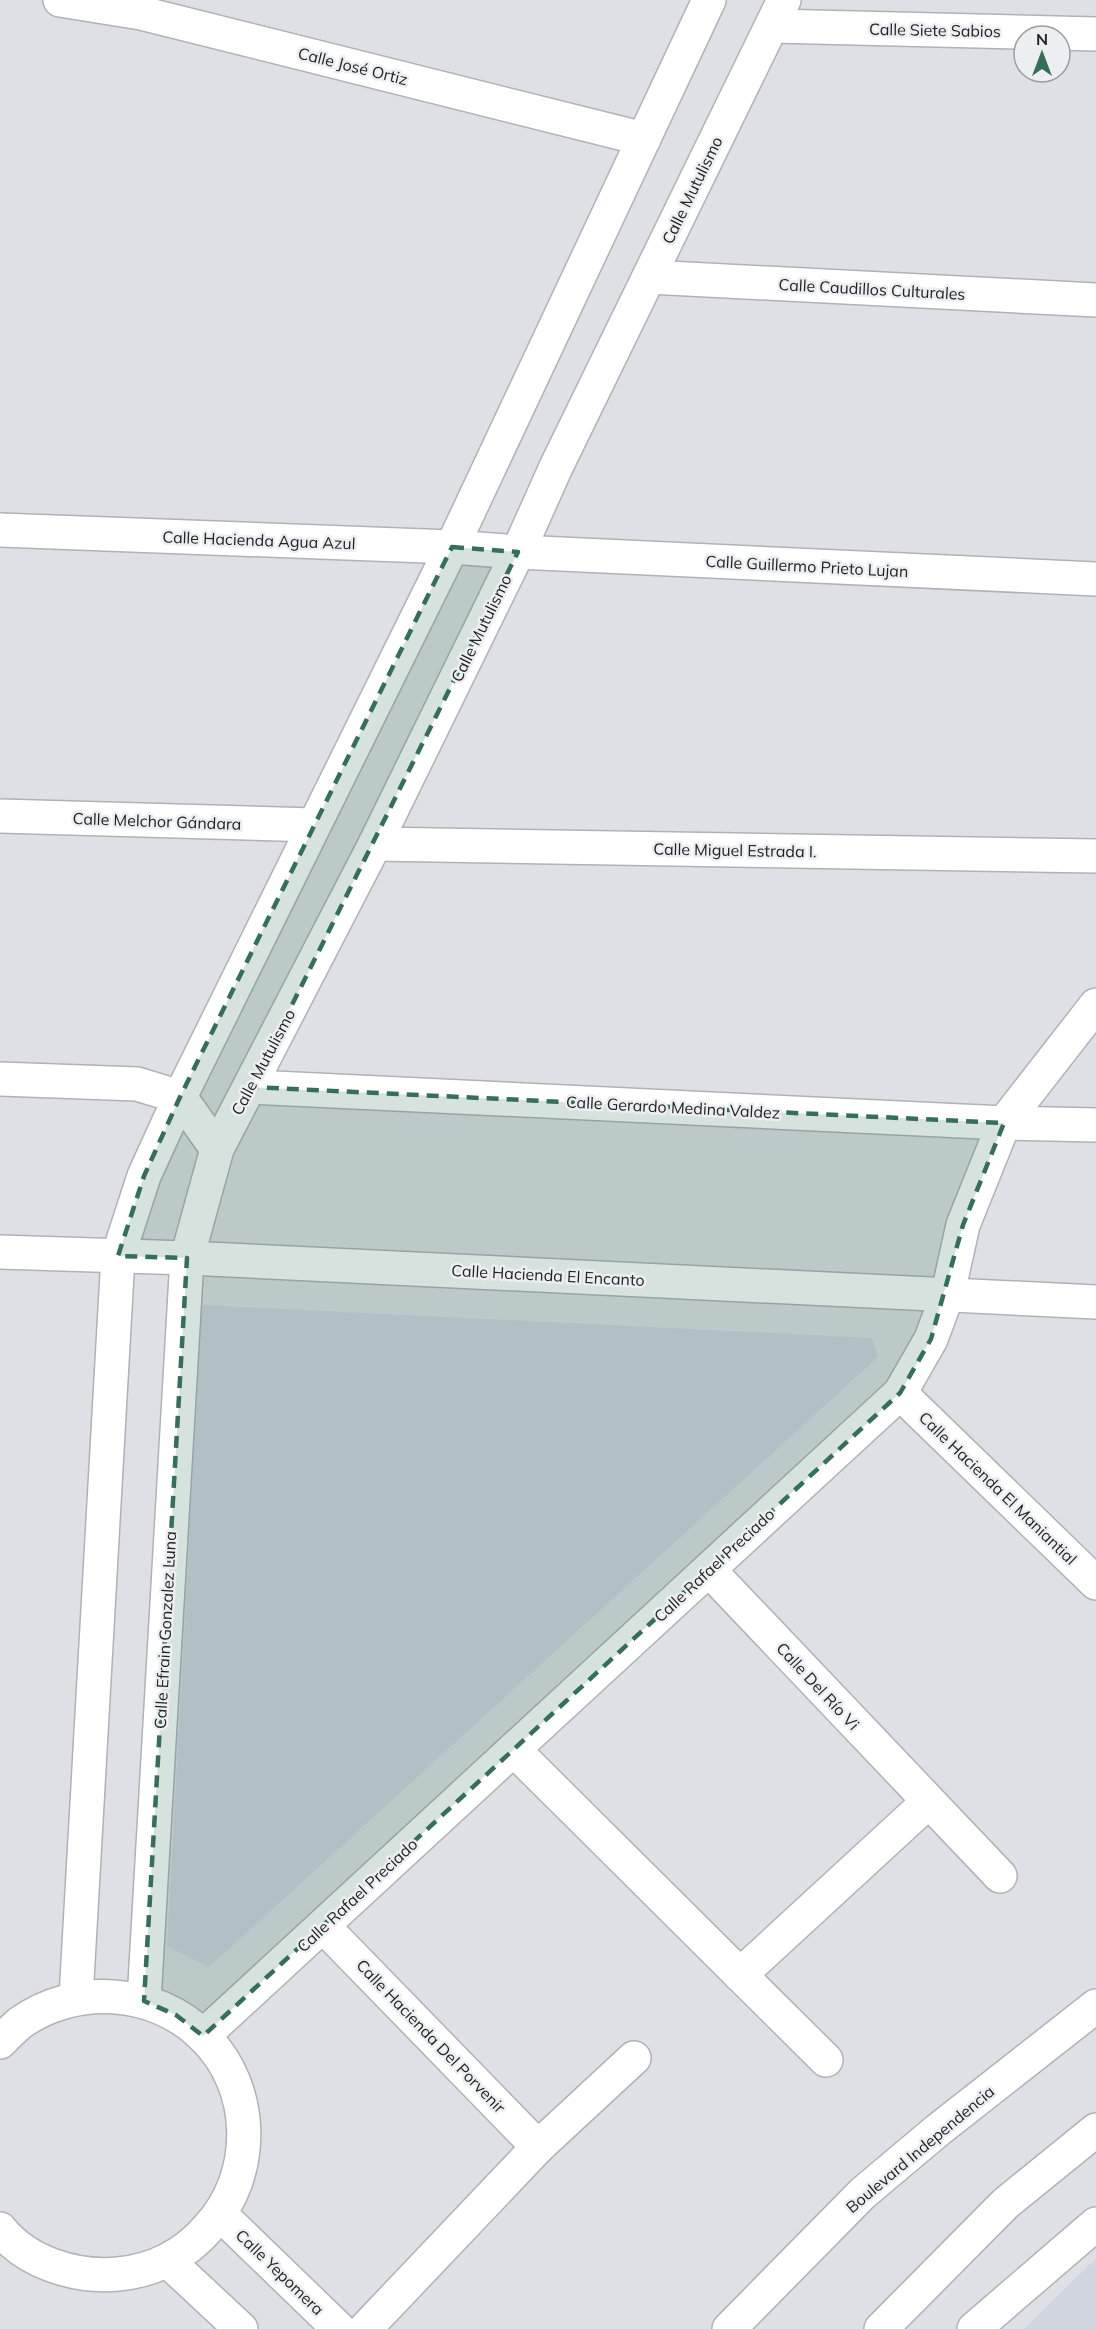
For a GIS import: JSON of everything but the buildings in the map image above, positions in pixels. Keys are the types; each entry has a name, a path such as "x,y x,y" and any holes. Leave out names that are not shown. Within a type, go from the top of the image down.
{"street":[{"name":"Calle José Ortiz","path":"60,0 141,13 644,139"},
{"path":"76,1998 118,1256 144,1176 180,1096 452,547 709,0"},
{"name":"Calle Siete Sabios","path":"779,13 1096,34"},
{"name":"Calle Mutulismo","path":"187,1258 217,1149 375,844 518,552 556,466 779,13"},
{"name":"Calle Caudillos Culturales","path":"649,277 1096,300"},
{"name":"Calle Hacienda Agua Azul","path":"0,530 452,547 518,552"},
{"name":"Calle Guillermo Prieto Lujan","path":"518,552 1096,579"},
{"name":"Calle Melchor Gándara","path":"0,816 314,825"},
{"name":"Calle Miguel Estrada I.","path":"375,844 1096,856"},
{"name":"Calle Rafael Preciado","path":"204,2036 900,1394 931,1339 948,1293 963,1224 1004,1123 1096,1005"},
{"path":"0,1079 137,1084 180,1096 217,1149"},
{"name":"Calle Gerardo Medina Valdez","path":"251,1087 1004,1123 1096,1125"},
{"name":"Calle Hacienda El Encanto","path":"0,1252 187,1258 948,1293 1096,1302"},
{"name":"Calle Efrain Gonzalez Luna","path":"144,2001 187,1258"},
{"name":"Calle Hacienda El Maniantial","path":"900,1394 1096,1583"},
{"name":"Calle Del Río Vi","path":"709,1570 999,1876"},
{"path":"514,1750 825,2060"},
{"path":"740,1975 928,1802"},
{"name":"Calle Hacienda Del Porvenir","path":"323,1926 538,2147"},
{"path":"0,2042 20,2024 46,2008 76,1998 110,1995 144,2001 176,2015 204,2036 227,2067 241,2103 245,2142 238,2180 221,2214 197,2241 168,2261 133,2273 97,2276 62,2269 28,2254 1,2233"},
{"name":"Boulevard Independencia","path":"729,2329 863,2193 938,2130 1096,2006"},
{"path":"365,2329 538,2147 634,2058"},
{"path":"881,2329 1006,2203 1096,2130"},
{"name":"Calle Yepomera","path":"221,2214 339,2329"},
{"path":"974,2329 1096,2224"},
{"path":"168,2261 241,2329"}],"highlighted area":[{"path":"452,547 518,552 251,1087 1004,1123 963,1225 931,1339 900,1393 203,2036 176,2015 144,2001 187,1258 118,1256 144,1176 180,1097"}],"shaded area":[{"path":"202,1305 872,1338 878,1357 209,1967 167,1946"},
{"path":"1096,2259 1096,2329 1024,2329 1091,2263"}]}
